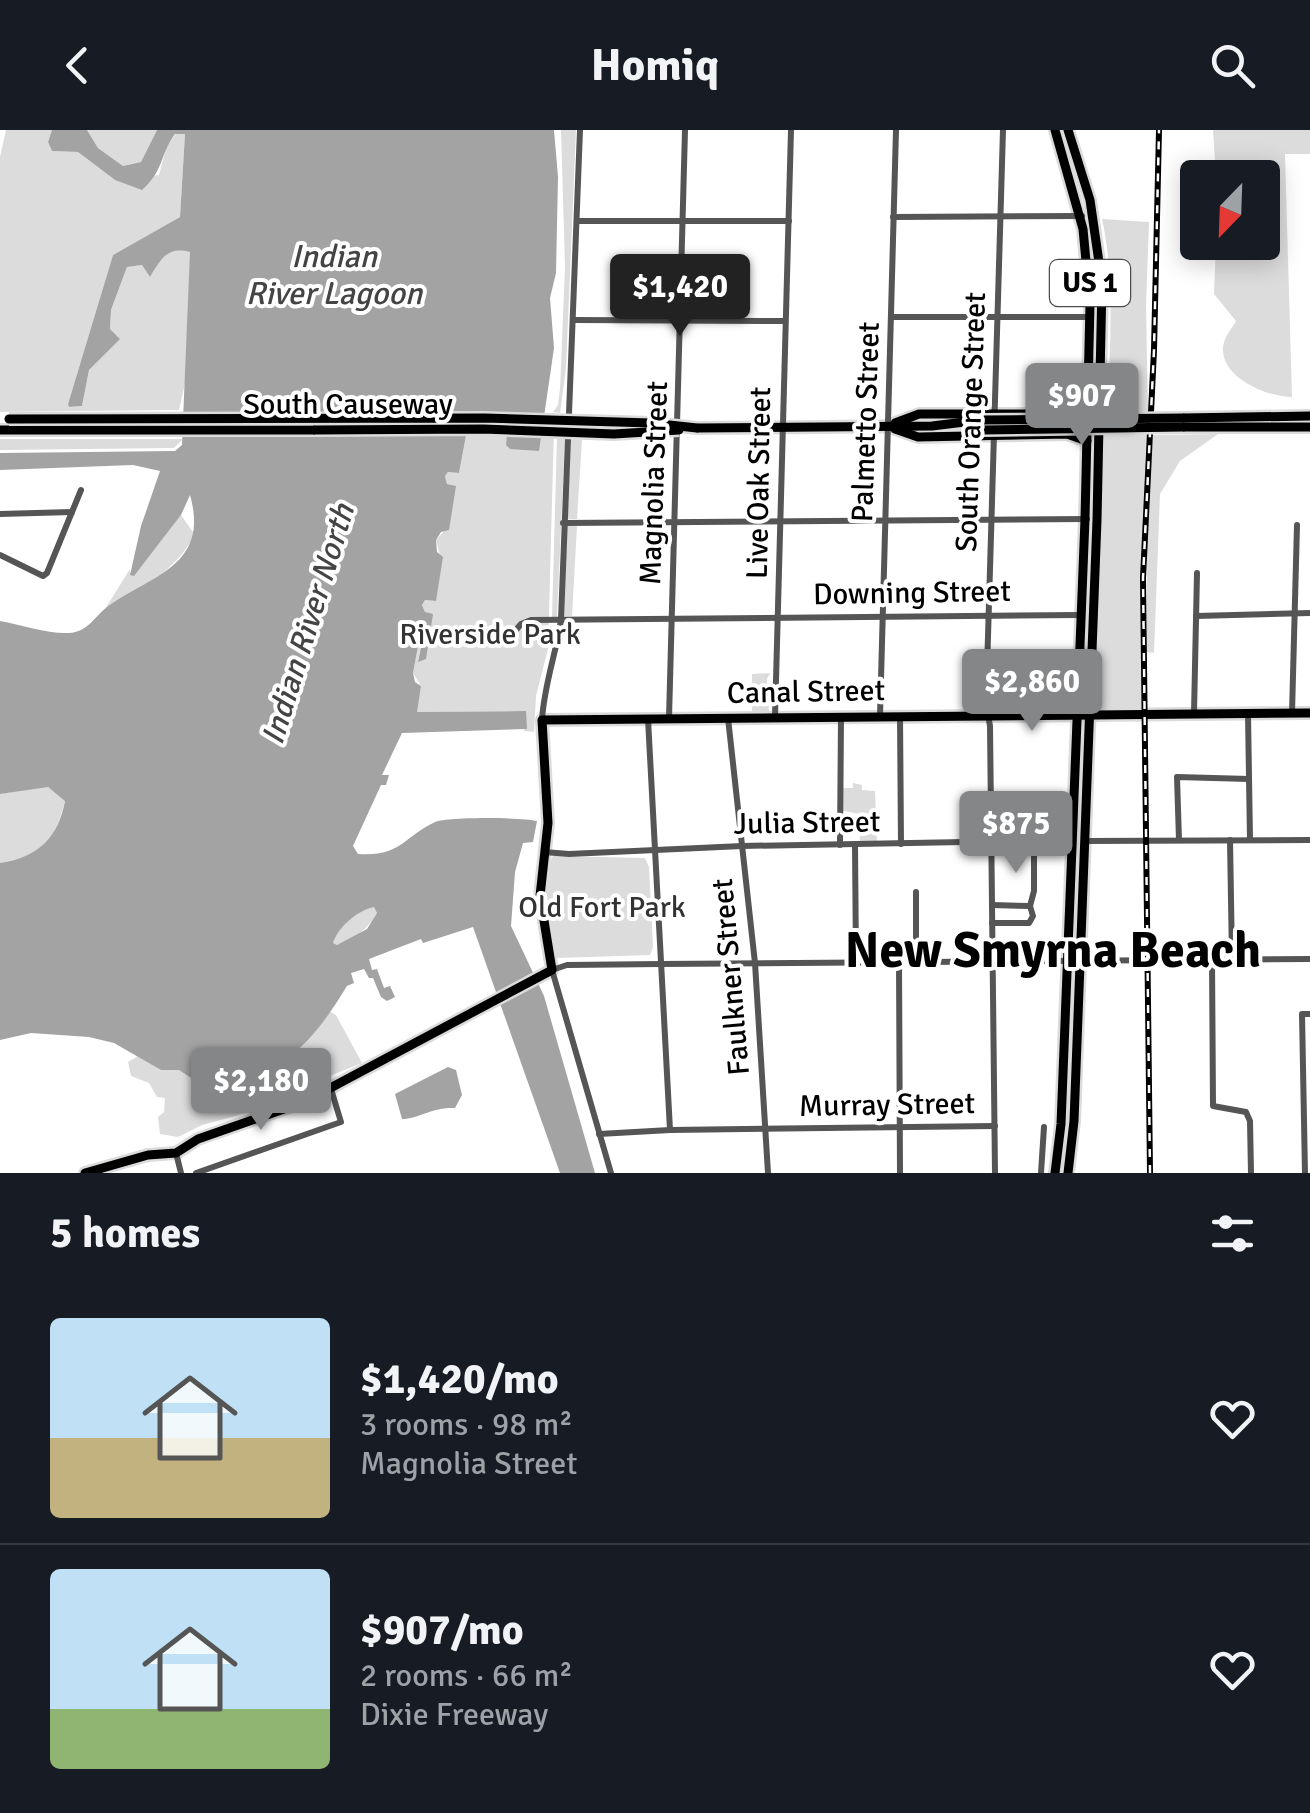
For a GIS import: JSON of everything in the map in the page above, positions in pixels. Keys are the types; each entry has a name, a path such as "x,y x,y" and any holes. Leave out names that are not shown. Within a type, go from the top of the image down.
{"main road":[{"name":"US 1","path":"1055,130 1081,216 1096,317 1099,419 1074,1121 1068,1173"},
{"name":"US 1","path":"1055,1173 1061,1124 1088,412 1100,268 1092,216 1068,130"},
{"path":"1088,412 1099,419 1088,428 1067,434 918,437 888,426 919,414 1088,412"},
{"path":"888,426 1310,416"},
{"name":"South Causeway","path":"5,424 485,418 696,428 888,426"},
{"path":"1182,422 1310,427"},
{"path":"1067,434 1087,441"},
{"name":"Canal Street","path":"542,720 1310,712"},
{"path":"85,1173 148,1155 176,1153 198,1140 278,1113 331,1089 552,970 540,896 548,824 542,720"},
{"path":"1072,812 1083,841"},
{"path":"1070,840 1076,848 1082,882"}],"street":[{"path":"542,720 560,620 580,130"},
{"name":"Magnolia Street","path":"669,718 685,130"},
{"name":"Live Oak Street","path":"775,717 791,130"},
{"name":"Palmetto Street","path":"880,716 896,130"},
{"name":"South Orange Street","path":"995,1173 988,614 1003,130"},
{"path":"893,217 1092,216"},
{"path":"578,221 789,221"},
{"path":"893,317 1096,317"},
{"path":"574,320 785,322"},
{"path":"0,556 43,576 47,574 80,490"},
{"path":"0,514 72,512"},
{"path":"563,523 1098,520"},
{"path":"1292,713 1297,525"},
{"path":"1194,713 1197,573"},
{"path":"1196,616 1310,613"},
{"name":"Downing Street","path":"511,636 521,624 531,620 1080,615"},
{"path":"1248,713 1250,840"},
{"path":"900,716 902,844"},
{"path":"840,845 841,717"},
{"name":"Faulkner Street","path":"728,718 755,964 768,1173"},
{"path":"648,719 670,1130"},
{"path":"1179,840 1177,777 1250,779"},
{"name":"Julia Street","path":"544,852 1070,840"},
{"path":"1230,840 1232,959"},
{"path":"1083,841 1310,840"},
{"path":"992,922 1029,923 1033,916 1030,906 1034,891 1034,841"},
{"path":"854,845 856,962"},
{"path":"916,892 916,960"},
{"path":"992,905 1030,906"},
{"path":"611,1173 552,970 568,966 661,964 1310,958"},
{"path":"1212,959 1213,1106 1246,1112 1250,1121 1251,1173"},
{"path":"900,961 900,1173"},
{"path":"1305,1173 1302,1014 1310,1014"},
{"path":"196,1173 341,1122 331,1089"},
{"name":"Murray Street","path":"599,1134 995,1126"},
{"path":"1041,1173 1044,1127"},
{"path":"176,1153 181,1173"}],"green space":[{"path":"6,130 52,130 48,142 52,151 78,152 115,180 159,175 167,145 176,134 185,134 180,217 113,255 68,404 82,406 89,370 119,339 110,329 111,310 127,267 142,265 150,277 164,253 186,244 196,260 179,410 0,412 0,157"},
{"path":"87,130 157,130 141,162 123,166 98,148"},
{"path":"561,130 576,130 566,368 560,413 553,412 560,389 565,267"},
{"path":"1213,130 1310,130 1310,154 1285,154 1292,397 1257,388 1227,365 1223,354 1225,339 1236,321 1214,294 1215,260 1280,260 1280,160 1215,160"},
{"path":"1102,219 1149,222 1148,412 1108,413 1110,291"},
{"name":"Riverside Park","path":"469,422 554,428 548,649 536,696 534,732 524,731 526,711 416,712 421,686 413,673 419,640 421,660 425,612 422,605 425,600 435,601 440,556 436,540 445,530 455,486 447,484 445,476 448,472 459,473"},
{"path":"1151,427 1143,578 1144,714 1088,715 1099,430"},
{"path":"1218,434 1180,461 1160,494 1154,653 1147,652 1147,524 1153,435"},
{"path":"557,438 565,439 557,617 552,617"},
{"path":"0,439 183,439 174,448 0,450"},
{"path":"571,439 582,440 577,519 567,519"},
{"path":"181,515 195,535 177,560 156,578 105,609 130,569 130,573 140,568"},
{"path":"566,526 577,526 572,616 564,616"},
{"path":"770,673 769,712 752,716 752,674"},
{"path":"853,783 862,785 862,790 875,791 877,844 860,845 859,814 840,810 840,788 853,788"},
{"path":"42,787 65,800 57,826 36,850 0,863 0,794"},
{"name":"Old Fort Park","path":"553,856 645,858 649,867 653,947 650,955 557,958 547,907 547,877"},
{"path":"374,906 377,913 365,928 344,942 332,943 349,920"},
{"path":"329,1011 336,1015 362,1063 250,1112 202,1125 178,1137 160,1134 158,1117 164,1112 165,1098 157,1097 149,1083 131,1076 128,1062 138,1056 161,1070 179,1070 191,1078 237,1073"}],"water":[{"path":"52,130 87,130 98,148 123,166 141,162 157,130 554,130 558,177 556,273 550,298 554,348 539,451 510,449 506,445 507,435 466,436 459,473 448,472 445,476 447,484 456,486 449,530 441,532 436,540 437,552 443,557 436,601 425,600 422,605 425,612 433,614 426,659 418,662 422,642 419,641 413,673 415,682 421,686 417,712 526,711 527,729 402,733 382,775 389,775 386,785 381,785 353,846 358,854 384,852 442,820 537,821 533,842 523,843 515,872 511,926 544,996 595,1173 560,1173 473,927 423,943 421,939 369,959 384,988 390,986 395,997 387,1001 381,997 373,978 364,969 351,973 354,983 347,986 306,1042 281,1063 250,1079 233,1074 207,1082 191,1078 179,1070 161,1070 114,1043 89,1037 31,1033 0,1040 0,863 25,856 44,844 57,825 65,801 48,787 0,794 0,621 52,632 81,630 107,607 173,566 192,538 194,519 190,495 181,515 134,576 130,575 141,526 160,471 133,465 0,470 0,453 175,451 182,445 190,252 170,253 150,277 142,265 127,267 111,310 110,329 120,339 89,370 82,406 68,404 113,255 180,217 185,134 175,134 155,175 142,190 115,180 78,152 52,151 48,142","holes":["374,907 377,913 367,929 337,945 333,943 355,915"]},
{"path":"448,1067 456,1070 462,1095 455,1108 402,1119 395,1094"}],"railway":[{"path":"1150,1173 1143,578 1159,130"}],"district":[{"name":"New Smyrna Beach","path":"1053,951"}],"water label":[{"name":"Indian River Lagoon","path":"334,274"},
{"name":"Indian River North","path":"308,624"}]}
